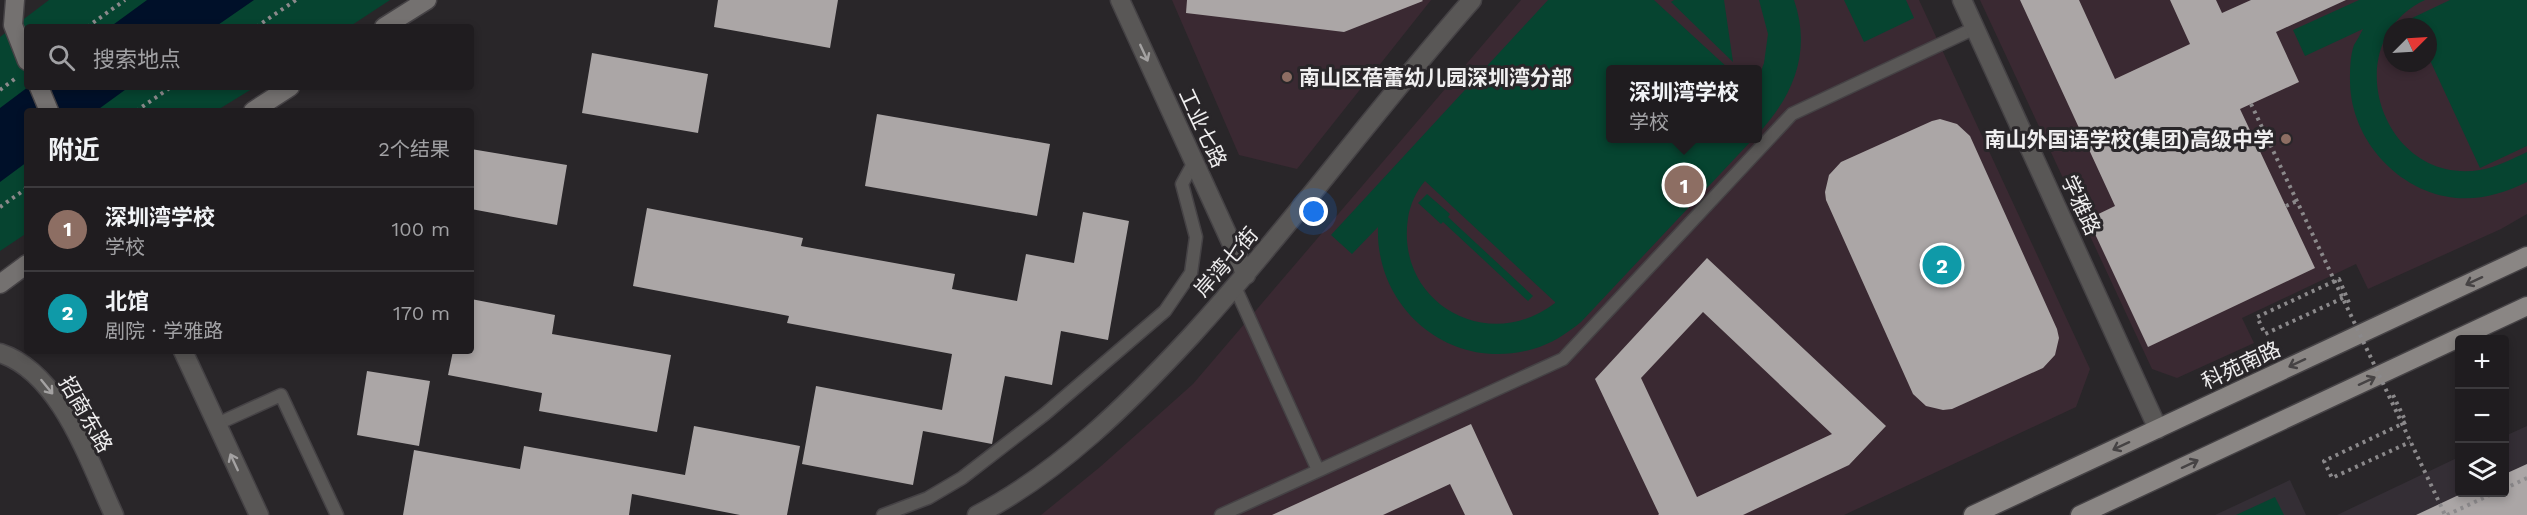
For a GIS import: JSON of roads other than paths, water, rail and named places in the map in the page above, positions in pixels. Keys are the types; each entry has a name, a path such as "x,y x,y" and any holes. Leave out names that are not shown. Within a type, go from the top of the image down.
{"main road":[{"path":"0,10 14,0"},
{"path":"14,0 13,25 24,54"},
{"path":"389,24 427,0"},
{"path":"40,90 48,108"},
{"path":"258,108 285,90"},
{"name":"科苑南路","path":"1973,515 2527,256"},
{"path":"0,284 24,266"},
{"path":"2080,515 2527,306"}],"street":[{"name":"工业七路","path":"1120,0 1194,162 1240,281"},
{"name":"岸湾七街","path":"977,515 1025,487 1097,430 1171,358 1240,281 1472,0"},
{"name":"学雅路","path":"1962,0 2158,429"},
{"name":"招商东路","path":"0,353 9,356 37,375 58,401 114,515"},
{"path":"184,354 259,515"}],"lane":[{"path":"1221,515 1563,359 1792,114 1975,28"},
{"path":"884,515 928,498 962,478 1045,414 1165,311 1191,273 1196,237 1182,184 1194,162"},
{"path":"1240,281 1318,470"},
{"path":"217,424 281,395 337,515"}],"water":[{"path":"147,0 254,0 219,24 114,24"},
{"path":"24,90 125,90 100,108 24,108 24,164 0,182 0,108"}],"place":[{"name":"南山区蓓蕾幼儿园深圳湾分部","path":"1287,77"},
{"name":"南山外国语学校(集团)高级中学","path":"2286,139"},
{"name":"深圳湾学校","path":"1684,185"},
{"name":"北馆","path":"1942,265"}]}
